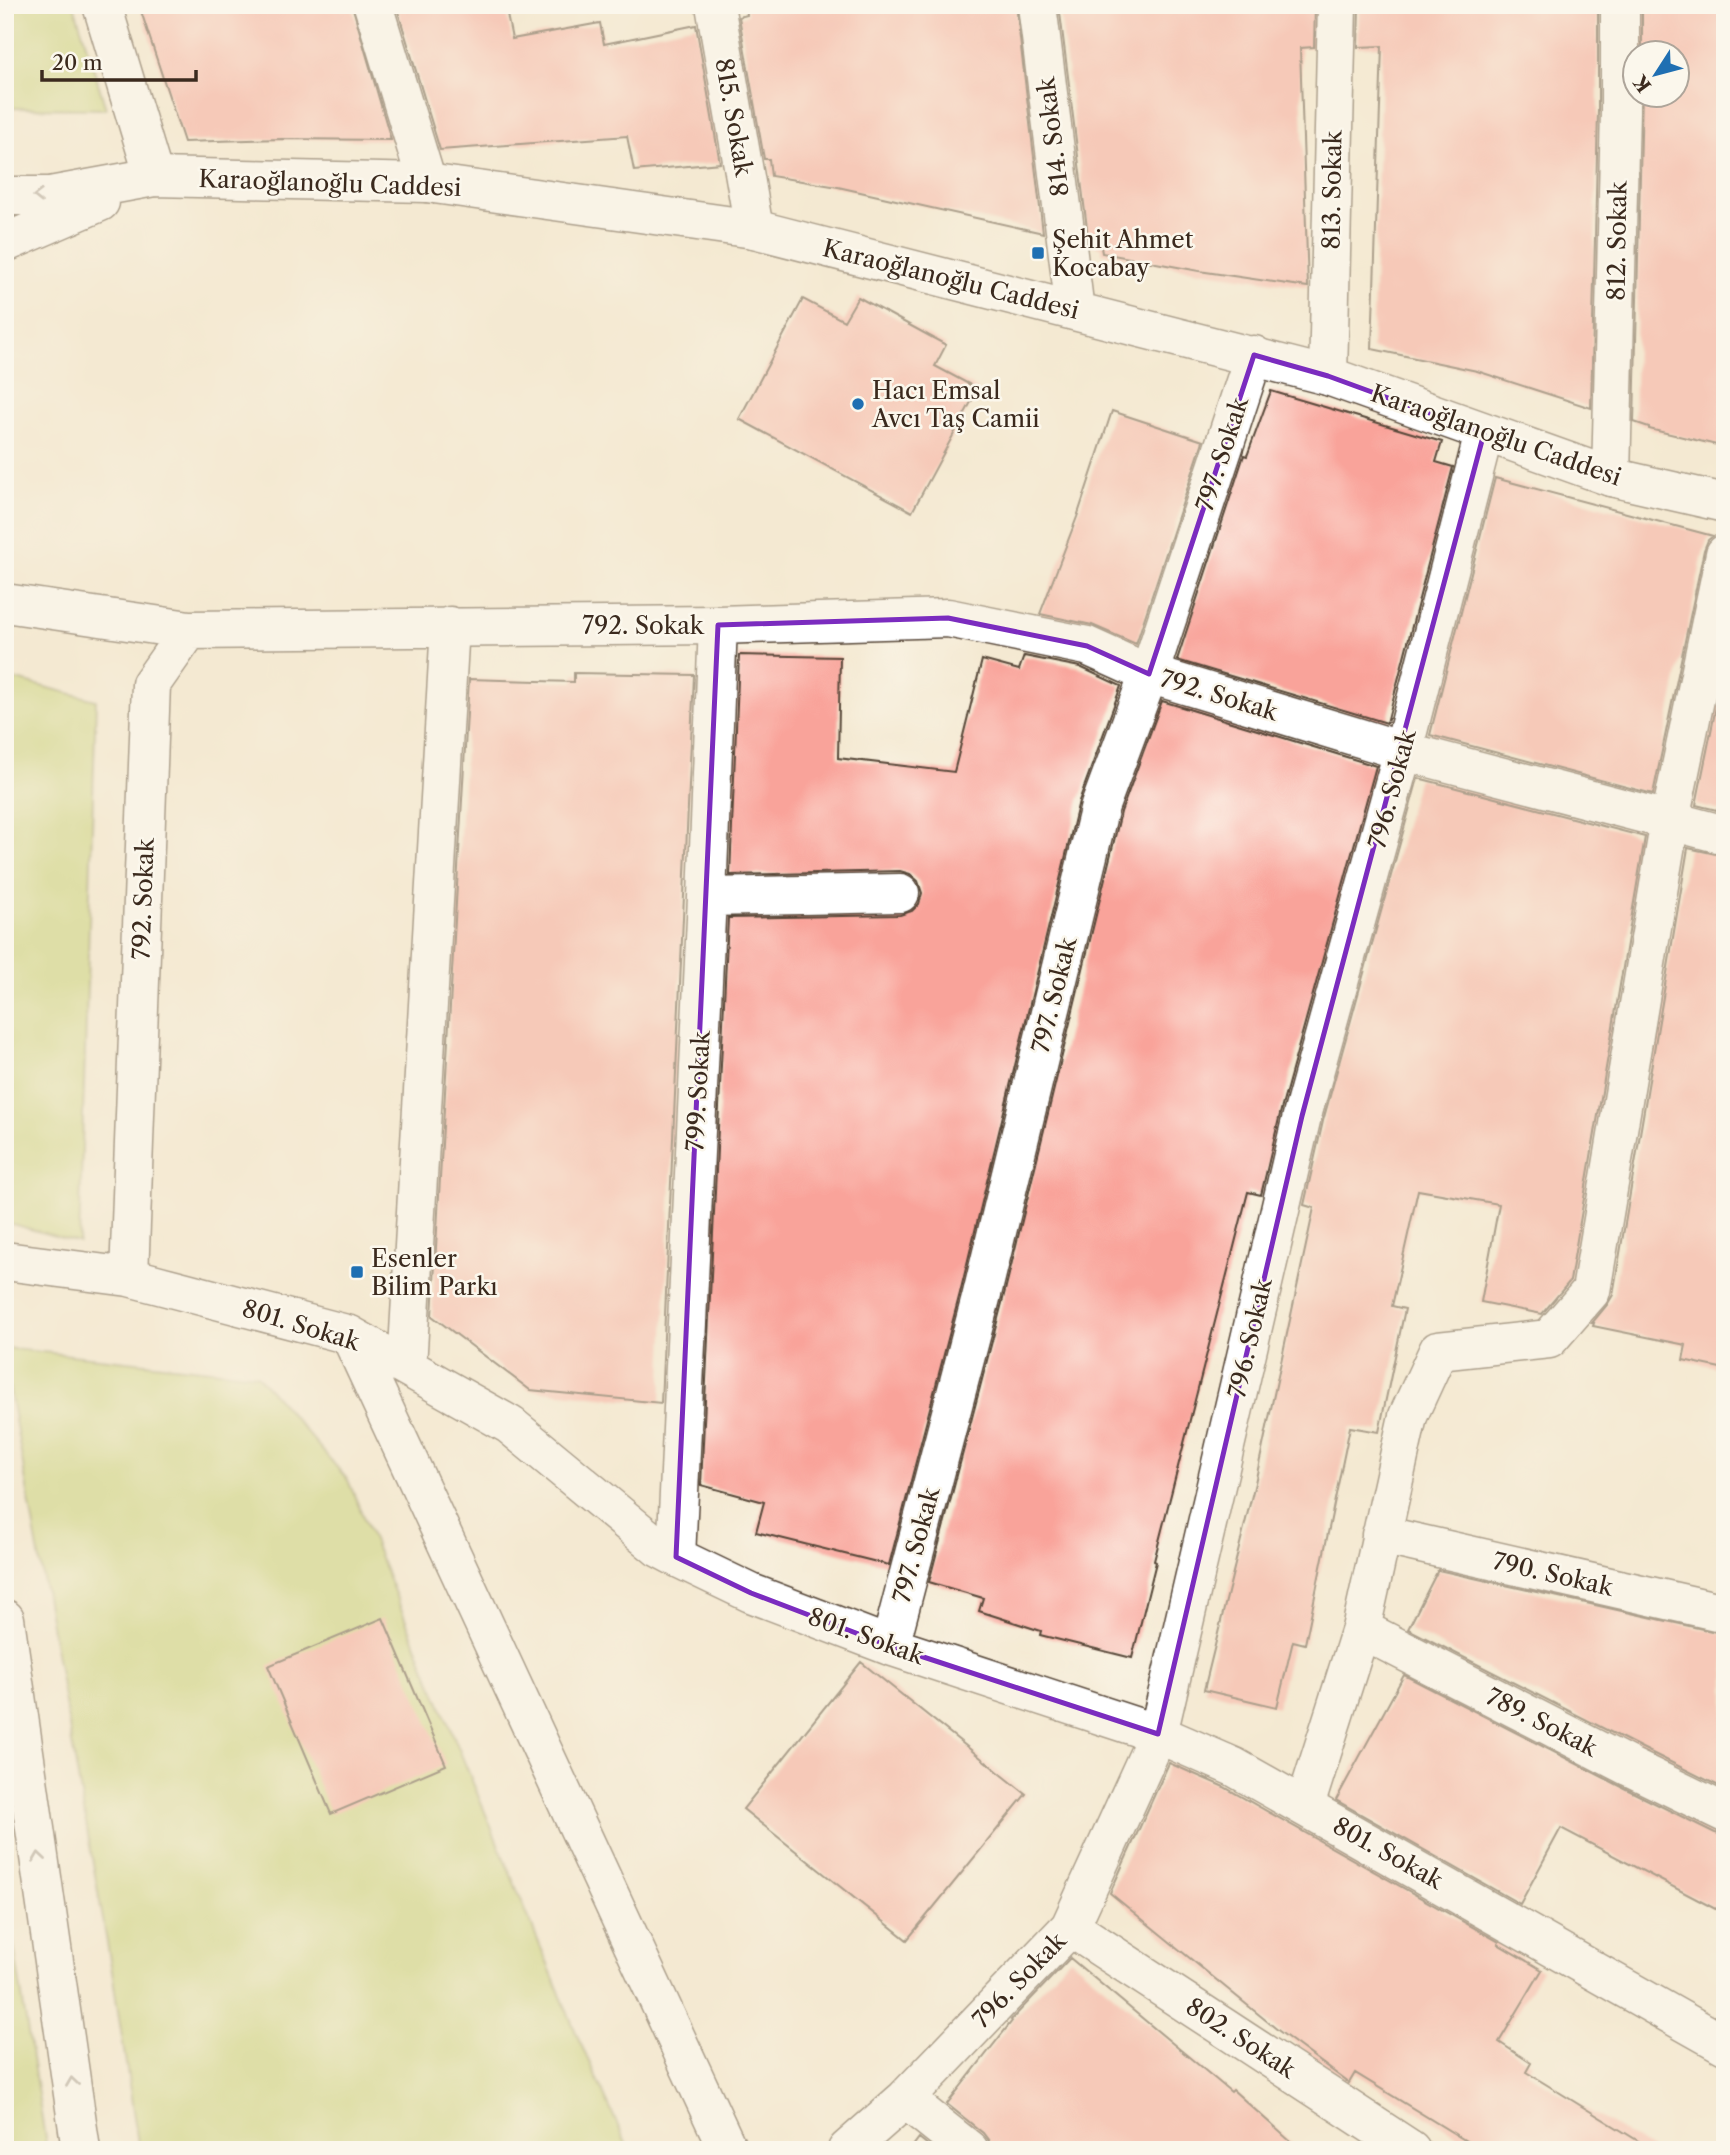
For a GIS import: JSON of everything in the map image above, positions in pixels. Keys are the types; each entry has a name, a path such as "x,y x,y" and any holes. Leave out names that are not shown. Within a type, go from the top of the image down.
{"street":[{"path":"102,5 154,177"},
{"path":"373,5 427,183"},
{"name":"815. Sokak","path":"715,5 754,229"},
{"name":"814. Sokak","path":"1037,5 1074,311"},
{"name":"813. Sokak","path":"1328,376 1337,5"},
{"name":"812. Sokak","path":"1611,477 1620,5"},
{"path":"5,196 50,196 154,177"},
{"path":"5,243 154,177"},
{"name":"Karaoğlanoğlu Caddesi","path":"154,177 427,183 754,229 1254,355 1328,376 1611,477 1725,503"},
{"name":"797. Sokak","path":"890,1646 984,1284 1100,806 1149,674 1254,355"},
{"name":"796. Sokak","path":"847,2150 905,2099 1070,1927 1158,1734 1302,1116 1403,751 1484,433"},
{"path":"1305,1807 1361,1629 1408,1416 1438,1351 1549,1339 1591,1291 1670,820 1725,554"},
{"path":"5,603 189,630"},
{"name":"792. Sokak","path":"129,1277 150,684 189,630 718,625 948,618 1087,646 1149,674 1403,751 1725,835"},
{"name":"799. Sokak","path":"676,1557 718,625"},
{"path":"407,1367 450,626"},
{"path":"707,897 900,893"},
{"name":"801. Sokak","path":"5,1261 129,1277 350,1335 510,1425 659,1548 676,1557 751,1593 890,1646 1158,1734 1234,1768 1725,2045"},
{"path":"350,1335 728,2150"},
{"name":"790. Sokak","path":"1381,1535 1725,1613"},
{"path":"5,1619 81,2150"},
{"name":"789. Sokak","path":"1361,1629 1630,1767 1725,1812"},
{"name":"802. Sokak","path":"1070,1927 1411,2150"},
{"path":"905,2099 969,2150"}],"highlighted area":[{"path":"1254,355 1328,376 1484,433 1302,1116 1158,1734 890,1646 751,1593 676,1557 718,625 948,618 1087,646 1149,674"}],"green space":[{"path":"5,5 74,5 106,109 5,108"},
{"path":"5,677 96,700 79,1243 5,1222"},
{"path":"5,1348 257,1375 348,1480 579,2040 629,2150 139,2150 112,1971 5,1363"},
{"path":"5,1891 47,2150 5,2150"}],"building":[{"path":"139,5 352,5 391,140 184,142"},
{"path":"396,5 505,5 512,39 600,23 604,44 696,25 720,163 634,171 627,136 440,150"},
{"path":"746,5 1016,5 1043,233 838,187 771,176 769,159 764,159 739,17 747,15"},
{"path":"1059,5 1315,5 1314,47 1300,48 1308,287 1102,253 1101,247 1089,244"},
{"path":"1359,5 1598,5 1591,408 1477,371 1372,349 1382,46 1358,47"},
{"path":"1642,5 1725,5 1725,447 1649,429 1634,422 1642,108 1692,108 1692,38 1642,38"},
{"name":"Hacı Emsal Avcı Taş Camii","path":"858,297 946,345 935,366 978,389 912,512 739,419 803,299 844,321"},
{"path":"1271,391 1442,442 1436,462 1453,467 1387,723 1177,660 1244,455 1247,456"},
{"path":"1112,411 1203,441 1136,644 1092,625 1040,614 1077,517"},
{"path":"1495,478 1713,536 1704,550 1653,794 1430,735"},
{"path":"739,655 840,657 838,758 954,772 982,660 1019,670 1024,656 1080,667 1121,686 1079,801 960,1293 889,1565 756,1532 764,1502 701,1485 728,918 900,915 912,911 919,904 922,893 918,881 910,874 900,871 730,875"},
{"path":"1725,663 1725,812 1696,805"},
{"path":"574,673 694,675 661,1403 530,1390 432,1316 469,679 574,682"},
{"path":"1162,701 1376,766 1281,1110 1261,1195 1248,1192 1132,1658 1040,1635 1041,1631 979,1611 983,1598 929,1582 1002,1303 1121,812"},
{"path":"1418,778 1645,837 1570,1281 1542,1314 1481,1302 1499,1204 1418,1190 1392,1306 1405,1309 1379,1432 1350,1427 1305,1644 1293,1641 1277,1707 1204,1690 1255,1483 1314,1208 1304,1205 1323,1121"},
{"path":"1688,848 1725,856 1725,1369 1683,1360 1686,1345 1593,1326 1592,1323 1613,1295"},
{"path":"1438,1570 1725,1634 1725,1789 1408,1629"},
{"path":"383,1618 446,1765 331,1814 268,1666"},
{"path":"861,1662 1026,1794 907,1940 743,1809"},
{"path":"1404,1675 1620,1786 1715,1833 1725,1835 1725,1914 1561,1828 1520,1904 1336,1800"},
{"path":"1169,1763 1224,1787 1499,1942 1498,1944 1542,1970 1499,2042 1531,2063 1526,2072 1653,2150 1481,2150 1355,2073 1349,2083 1279,2031 1110,1893"},
{"path":"1070,1958 1231,2092 1233,2090 1300,2150 990,2150 989,2141 983,2133 947,2104 1011,2020"},
{"path":"919,2138 934,2150 910,2150"}],"place":[{"name":"Şehit Ahmet Kocabay","path":"1038,253"},
{"name":"Hacı Emsal Avcı Taş Camii","path":"858,404"},
{"name":"Esenler Bilim Parkı","path":"357,1272"}]}
